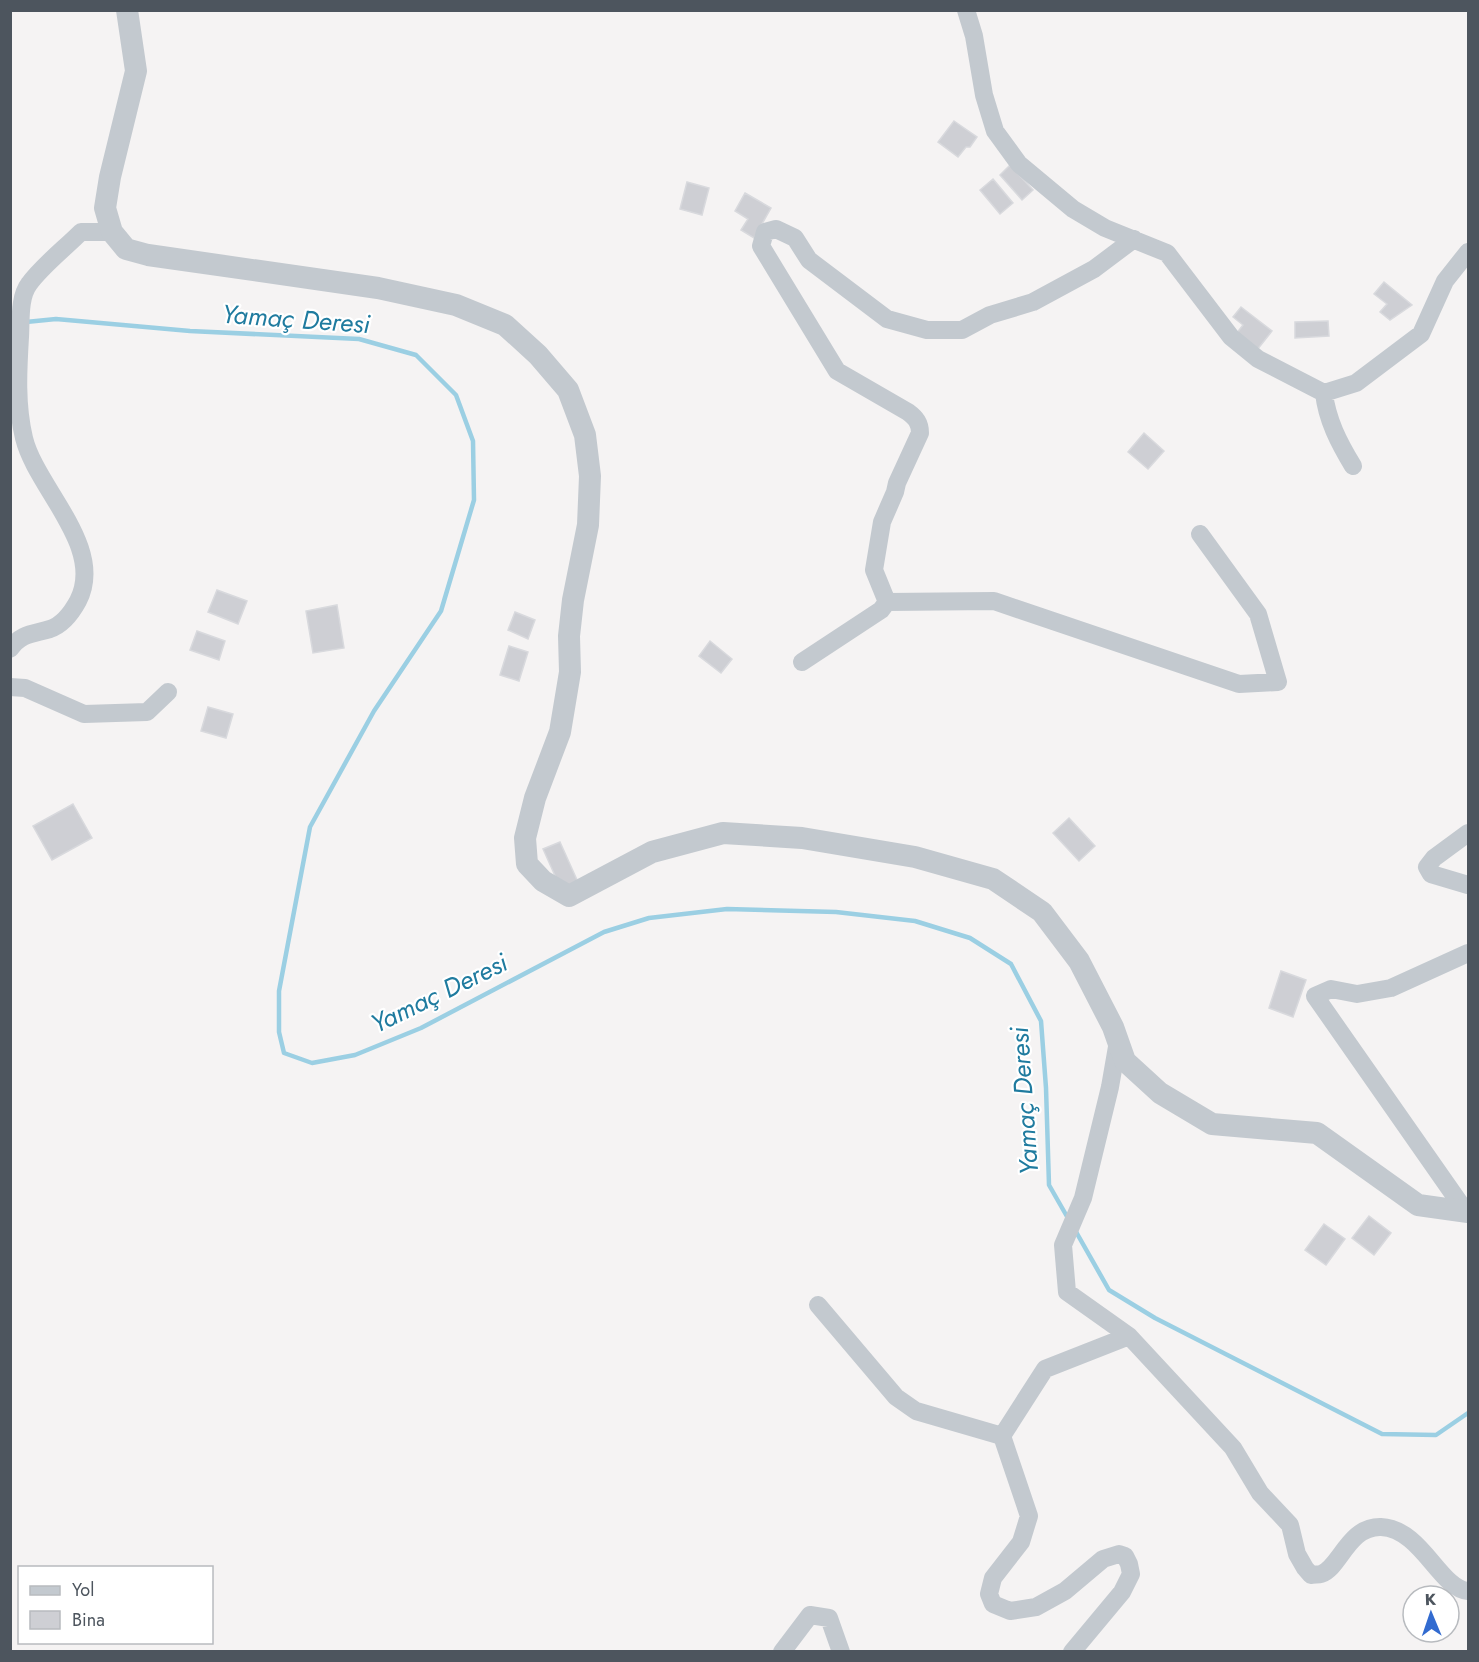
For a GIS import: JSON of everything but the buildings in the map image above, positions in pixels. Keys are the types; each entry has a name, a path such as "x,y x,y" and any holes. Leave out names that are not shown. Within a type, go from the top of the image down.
{"street":[{"path":"127,10 136,71 110,177 105,208 112,232 126,249 148,255 378,288 456,305 505,325 538,355 568,390 585,435 590,476 588,525 573,600 569,636 570,672 563,721 535,798 525,838 527,864 543,881 569,896 652,852 723,833 801,838 915,857 993,879 1042,912 1079,961 1113,1027 1125,1061 1160,1093 1212,1124 1317,1133 1418,1205 1467,1212"},
{"path":"966,10 974,36 984,95 996,131 1019,164 1073,209 1105,228 1167,253 1231,336 1258,359 1323,393 1356,383 1421,334 1445,281 1468,252"},
{"path":"887,602 874,570 882,522 920,433 920,427 916,419 908,412 837,371 761,246 765,232 776,229 795,238 809,260 887,319 927,330 962,330 990,315 1034,302 1094,269 1134,239"},
{"path":"10,649 17,640 31,633 51,629 64,621 78,600 84,580 83,559 78,541 33,462 24,438 17,382 21,312 27,285 81,232 112,232"},
{"path":"1323,393 1325,406 1337,439 1353,466"},
{"path":"802,662 880,610 887,602 994,601 1239,684 1278,682 1258,614 1200,534"},
{"path":"10,687 25,688 84,714 147,712 168,692"},
{"path":"1468,833 1434,858 1427,867 1431,874 1468,885"},
{"path":"1467,1212 1315,996 1331,989 1358,994 1391,988 1468,953"},
{"path":"1118,1041 1110,1087 1083,1198 1063,1245 1067,1292 1129,1336 1233,1448 1260,1493 1290,1525 1297,1554 1311,1575 1321,1574 1330,1568 1344,1547 1359,1534 1370,1528 1382,1527 1401,1533 1417,1544 1448,1578 1462,1590 1468,1590"},
{"path":"818,1305 896,1397 916,1411 1002,1436"},
{"path":"1002,1436 1045,1369 1129,1336"},
{"path":"1002,1436 1029,1516 1021,1542 993,1578 989,1594 993,1604 1010,1611 1036,1607 1065,1591 1103,1559 1119,1554 1125,1556 1130,1564 1131,1574 1122,1592 1072,1652"},
{"path":"782,1652 810,1615 829,1618 841,1652"}],"waterway":[{"name":"Yamaç Deresi","path":"26,322 56,319 190,331 359,339 416,355 456,395 473,441 474,500 441,611 374,711 310,827 279,991 279,1032 284,1053 312,1063 355,1055 421,1028 604,932 649,918 727,909 836,912 915,921 970,938 1011,964 1041,1021 1049,1185 1069,1220"},
{"name":"Yamaç Deresi","path":"1075,1230 1109,1290 1155,1318 1382,1434 1436,1435 1468,1413"}]}
